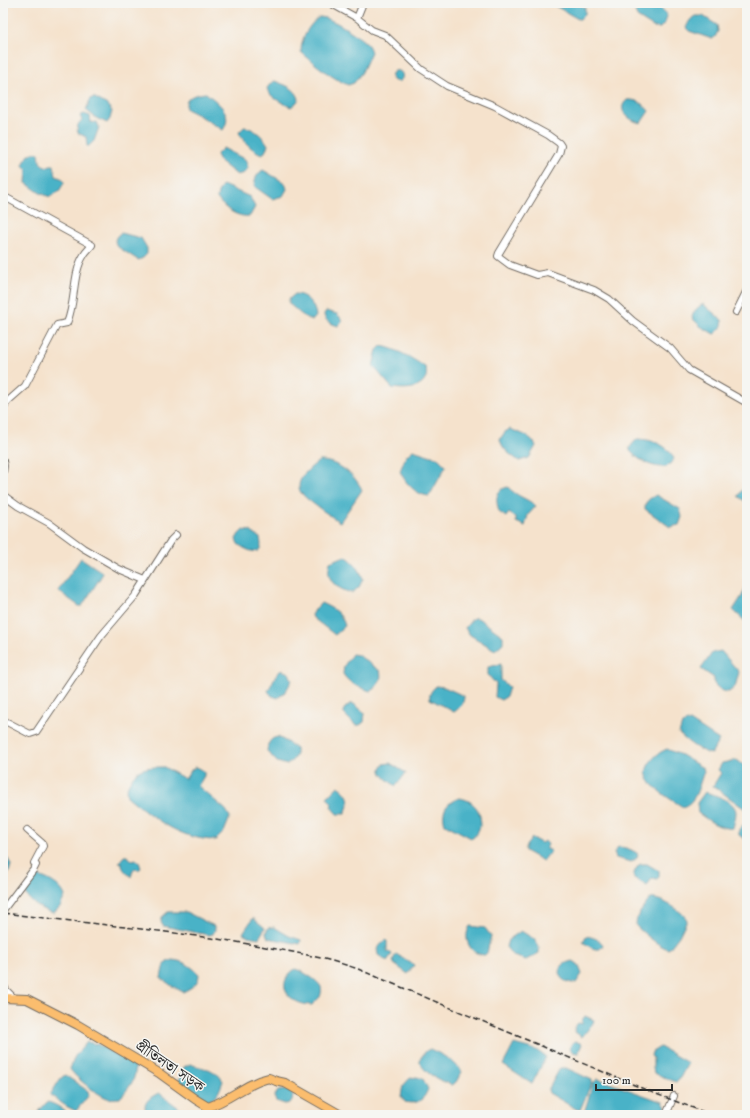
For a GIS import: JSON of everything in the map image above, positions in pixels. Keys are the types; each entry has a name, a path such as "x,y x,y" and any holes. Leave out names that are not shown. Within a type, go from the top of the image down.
{"main road":[{"name":"প্রীতিলতা সড়ক","path":"3,998 13,997 27,999 78,1024 159,1073 208,1111 225,1099 259,1080 269,1078 276,1081 285,1082 341,1115"}],"street":[{"path":"330,3 357,18 372,30 384,34 422,69 447,86 496,106 560,143 561,146 559,154 499,253 498,256 500,258 510,265 537,275 548,273 594,290 609,299 633,321 670,348 688,370 747,403"},
{"path":"357,18 363,3"},
{"path":"3,196 92,245 83,255 78,270 72,308 67,323 57,325 25,386 8,401 3,408"},
{"path":"736,312 747,290"},
{"path":"3,461 3,472"},
{"path":"3,495 18,506 49,523 83,548 119,569 145,580"},
{"path":"3,720 30,734 36,732 101,636 136,595 171,540 176,535"},
{"path":"3,910 34,869 36,865 34,863 43,846 42,843 27,830"},
{"path":"3,984 6,990 13,997"},
{"path":"666,1115 674,1096"}],"water":[{"path":"550,3 578,3 585,8 585,14 578,19"},
{"path":"642,3 653,3 664,11 667,16 665,23 660,28 653,27 637,17 635,11"},
{"path":"695,16 703,16 717,25 718,31 715,37 712,39 689,31 686,28 689,21"},
{"path":"319,17 330,20 344,27 363,40 369,47 371,52 362,72 354,83 348,85 335,78 301,52 302,42 306,33"},
{"path":"395,71 399,71 401,72 401,80 395,81 392,78 392,74"},
{"path":"275,81 290,87 298,95 299,99 291,107 276,99 268,91 267,88 272,82"},
{"path":"206,93 220,105 226,113 226,124 223,130 186,109 189,98 198,94"},
{"path":"93,97 106,104 112,111 110,119 107,123 96,118 86,110 90,100"},
{"path":"627,100 640,102 649,111 641,123 632,120 623,111 624,104"},
{"path":"84,114 90,116 91,123 97,122 99,127 94,141 89,146 87,146 86,137 77,131 79,123 82,120 80,116"},
{"path":"244,127 255,131 264,139 268,145 265,152 262,154 259,153 245,142 239,132"},
{"path":"223,148 246,160 248,168 244,173 237,175 218,160 217,154"},
{"path":"32,153 39,153 40,162 43,165 48,167 50,165 54,165 56,176 63,179 64,183 59,191 50,197 40,193 26,183 27,170 23,165 27,157"},
{"path":"263,170 285,183 287,189 283,196 272,199 255,187 256,177"},
{"path":"223,185 250,197 255,207 250,216 231,212 220,202 217,198 218,192"},
{"path":"121,233 141,238 147,248 147,254 138,260 118,247 115,239"},
{"path":"295,294 303,296 312,304 316,316 313,320 303,316 289,304 289,299"},
{"path":"703,304 722,320 721,328 714,334 700,326 692,318 693,313"},
{"path":"326,311 337,314 340,317 342,321 338,326 325,319 324,314"},
{"path":"381,346 393,349 417,361 426,368 426,375 421,385 404,389 392,388 373,366 377,350"},
{"path":"510,429 525,435 532,440 536,446 529,458 519,461 507,452 501,443 500,439 505,432"},
{"path":"637,439 648,440 659,444 672,454 674,459 667,467 652,465 643,461 630,451 630,447"},
{"path":"413,450 438,458 446,466 429,496 415,491 405,480 400,471 406,456"},
{"path":"319,461 332,463 345,470 355,479 362,490 340,522 311,502 300,491 299,487 302,478 308,470"},
{"path":"747,485 747,503 738,496"},
{"path":"508,487 536,506 528,515 525,526 516,522 516,518 509,513 506,517 499,512 497,504 498,493 503,488"},
{"path":"656,495 680,509 682,517 679,525 670,527 645,509 648,500"},
{"path":"243,530 250,531 260,538 261,544 258,551 251,551 238,544 236,539"},
{"path":"345,556 356,566 363,579 359,587 352,593 336,586 329,574 330,562"},
{"path":"81,558 102,572 102,575 82,606 79,606 58,591"},
{"path":"746,586 747,623 733,610 742,596"},
{"path":"321,603 339,614 344,621 345,626 335,635 313,618 312,615"},
{"path":"473,618 478,618 503,636 503,643 495,650 470,635 465,628"},
{"path":"721,651 739,672 735,687 729,692 723,691 714,684 714,678 701,669 712,653"},
{"path":"352,654 358,655 380,671 381,677 379,683 370,691 351,683 343,674 344,666"},
{"path":"501,664 501,680 509,687 506,697 501,700 495,697 496,684 488,675 488,667"},
{"path":"281,670 289,673 292,680 286,691 278,698 272,696 268,691 276,675"},
{"path":"436,686 444,687 464,696 460,707 454,712 430,699 430,693"},
{"path":"350,704 354,704 365,713 364,722 360,725 355,725 344,714 344,709"},
{"path":"690,721 719,740 711,754 694,746 679,734 682,724"},
{"path":"278,737 296,749 295,757 287,765 277,762 267,751 270,741 273,738"},
{"path":"667,749 681,755 703,768 704,771 694,797 688,805 683,807 658,790 648,778 646,772 648,766 656,756"},
{"path":"737,760 747,768 747,809 713,786 721,773 718,770 722,763"},
{"path":"390,763 406,773 396,786 381,772 384,764"},
{"path":"164,767 185,779 192,769 196,767 204,771 204,776 198,786 226,810 230,817 224,832 216,840 203,839 179,832 157,820 127,796 126,790 136,773 145,768"},
{"path":"338,786 345,792 349,801 345,814 337,814 331,807 332,804 327,797"},
{"path":"705,792 718,796 732,804 736,812 733,828 719,826 698,813 697,803"},
{"path":"459,798 472,803 479,813 480,826 478,832 473,838 445,824 444,811 451,802"},
{"path":"747,821 747,841 739,835 739,829"},
{"path":"532,838 541,843 545,841 548,844 546,849 551,851 543,861 525,851 525,847"},
{"path":"618,847 634,851 638,854 637,858 631,862 616,858 614,853"},
{"path":"3,854 11,865 9,872 3,879"},
{"path":"124,856 127,856 132,860 136,859 141,868 138,870 135,868 131,877 124,869 122,863 119,862"},
{"path":"640,864 647,864 659,871 659,877 657,879 652,878 647,886 634,878 635,871"},
{"path":"37,876 45,878 57,885 65,896 60,907 54,913 37,906 27,897 25,893 29,883"},
{"path":"650,899 659,900 671,905 685,916 687,920 679,936 669,949 657,943 636,926 639,915"},
{"path":"168,912 186,912 214,926 215,930 213,934 209,935 163,926 161,922 162,917"},
{"path":"253,918 265,928 259,938 248,936 243,933"},
{"path":"470,926 485,928 491,936 487,953 485,955 475,952 469,945 467,936"},
{"path":"274,927 289,936 301,940 300,944 268,938 266,933 268,928"},
{"path":"521,931 534,939 539,948 539,953 526,960 513,956 506,947 508,940"},
{"path":"586,936 598,940 603,945 600,949 591,947 583,942"},
{"path":"385,940 387,941 387,951 392,954 387,961 378,955 377,949"},
{"path":"396,954 414,965 408,974 394,964 393,960"},
{"path":"172,960 187,964 199,974 196,983 183,992 161,978 163,968 167,962"},
{"path":"572,961 578,964 582,974 576,983 565,981 559,974 559,970 565,963"},
{"path":"295,969 310,976 321,987 320,997 312,1005 297,1002 287,993 285,981"},
{"path":"585,1016 594,1020 582,1037 575,1032 574,1028 578,1023 582,1024 582,1020"},
{"path":"575,1041 582,1044 578,1053 569,1049"},
{"path":"87,1042 99,1045 135,1065 134,1079 120,1098 107,1098 103,1096 81,1081 70,1069 75,1056"},
{"path":"514,1044 536,1050 546,1057 532,1084 503,1065"},
{"path":"660,1047 688,1063 679,1080 676,1082 654,1073 653,1058 651,1056 652,1052"},
{"path":"430,1049 456,1064 462,1072 456,1082 451,1085 424,1069 419,1060 426,1051"},
{"path":"190,1064 213,1071 220,1077 223,1081 215,1097 206,1100 180,1086 178,1083 184,1067"},
{"path":"560,1068 566,1068 592,1080 580,1110 549,1093 548,1090"},
{"path":"65,1075 88,1091 89,1095 76,1111 50,1095 61,1078"},
{"path":"417,1077 423,1079 428,1089 420,1101 413,1103 405,1102 401,1096 403,1086 410,1078"},
{"path":"598,1079 663,1102 666,1107 663,1115 589,1115 584,1113 593,1083"},
{"path":"286,1090 291,1092 293,1095 290,1103 285,1104 276,1101 274,1097 278,1091"},
{"path":"159,1093 188,1115 148,1115 145,1107 147,1101"},
{"path":"47,1102 59,1107 68,1115 38,1115 40,1110"}],"railway":[{"path":"3,913 213,938 330,960 358,969 651,1092 712,1115"}]}
